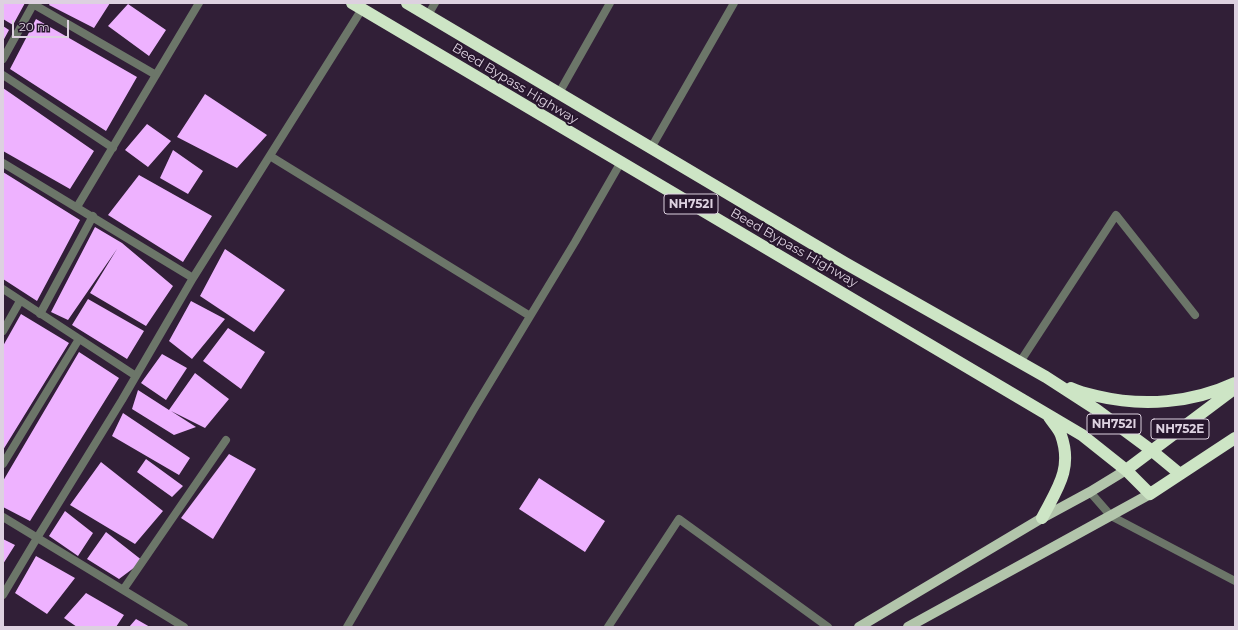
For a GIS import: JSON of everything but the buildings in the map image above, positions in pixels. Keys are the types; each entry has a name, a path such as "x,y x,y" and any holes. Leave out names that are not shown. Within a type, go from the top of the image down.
{"highway":[{"name":"Beed Bypass Highway","path":"408,3 838,259 1046,377 1097,410 1151,450 1180,474"},
{"name":"Beed Bypass Highway","path":"357,6 1030,403 1082,435 1126,470 1150,494"},
{"path":"1046,377 1078,391 1113,399 1148,402 1183,400 1218,391 1235,383"},
{"name":"NH752E","path":"1126,470 1235,388"},
{"name":"NH752I","path":"1030,403 1048,416 1060,434 1066,455 1063,477 1042,518"},
{"path":"1150,494 1235,438"}],"main road":[{"name":"NH752E","path":"1090,492 1126,470"},
{"path":"859,627 1042,518 1090,492"},
{"path":"908,627 1150,494"}],"street":[{"path":"77,207 199,3"},
{"path":"428,15 435,3"},
{"path":"559,93 610,3"},
{"path":"651,148 734,3"},
{"path":"3,58 34,4 156,75"},
{"path":"3,595 194,278 270,156 357,6"},
{"path":"3,76 112,148"},
{"path":"270,156 530,316"},
{"path":"3,162 194,278"},
{"path":"347,627 474,409 621,162"},
{"path":"1020,362 1116,215 1196,314"},
{"path":"40,314 93,216"},
{"path":"3,289 136,376"},
{"path":"3,331 20,301"},
{"path":"3,464 80,339"},
{"path":"123,590 226,440"},
{"path":"1090,492 1111,516 1235,580"},
{"path":"3,517 184,627"},
{"path":"608,627 680,520 828,627"}]}
